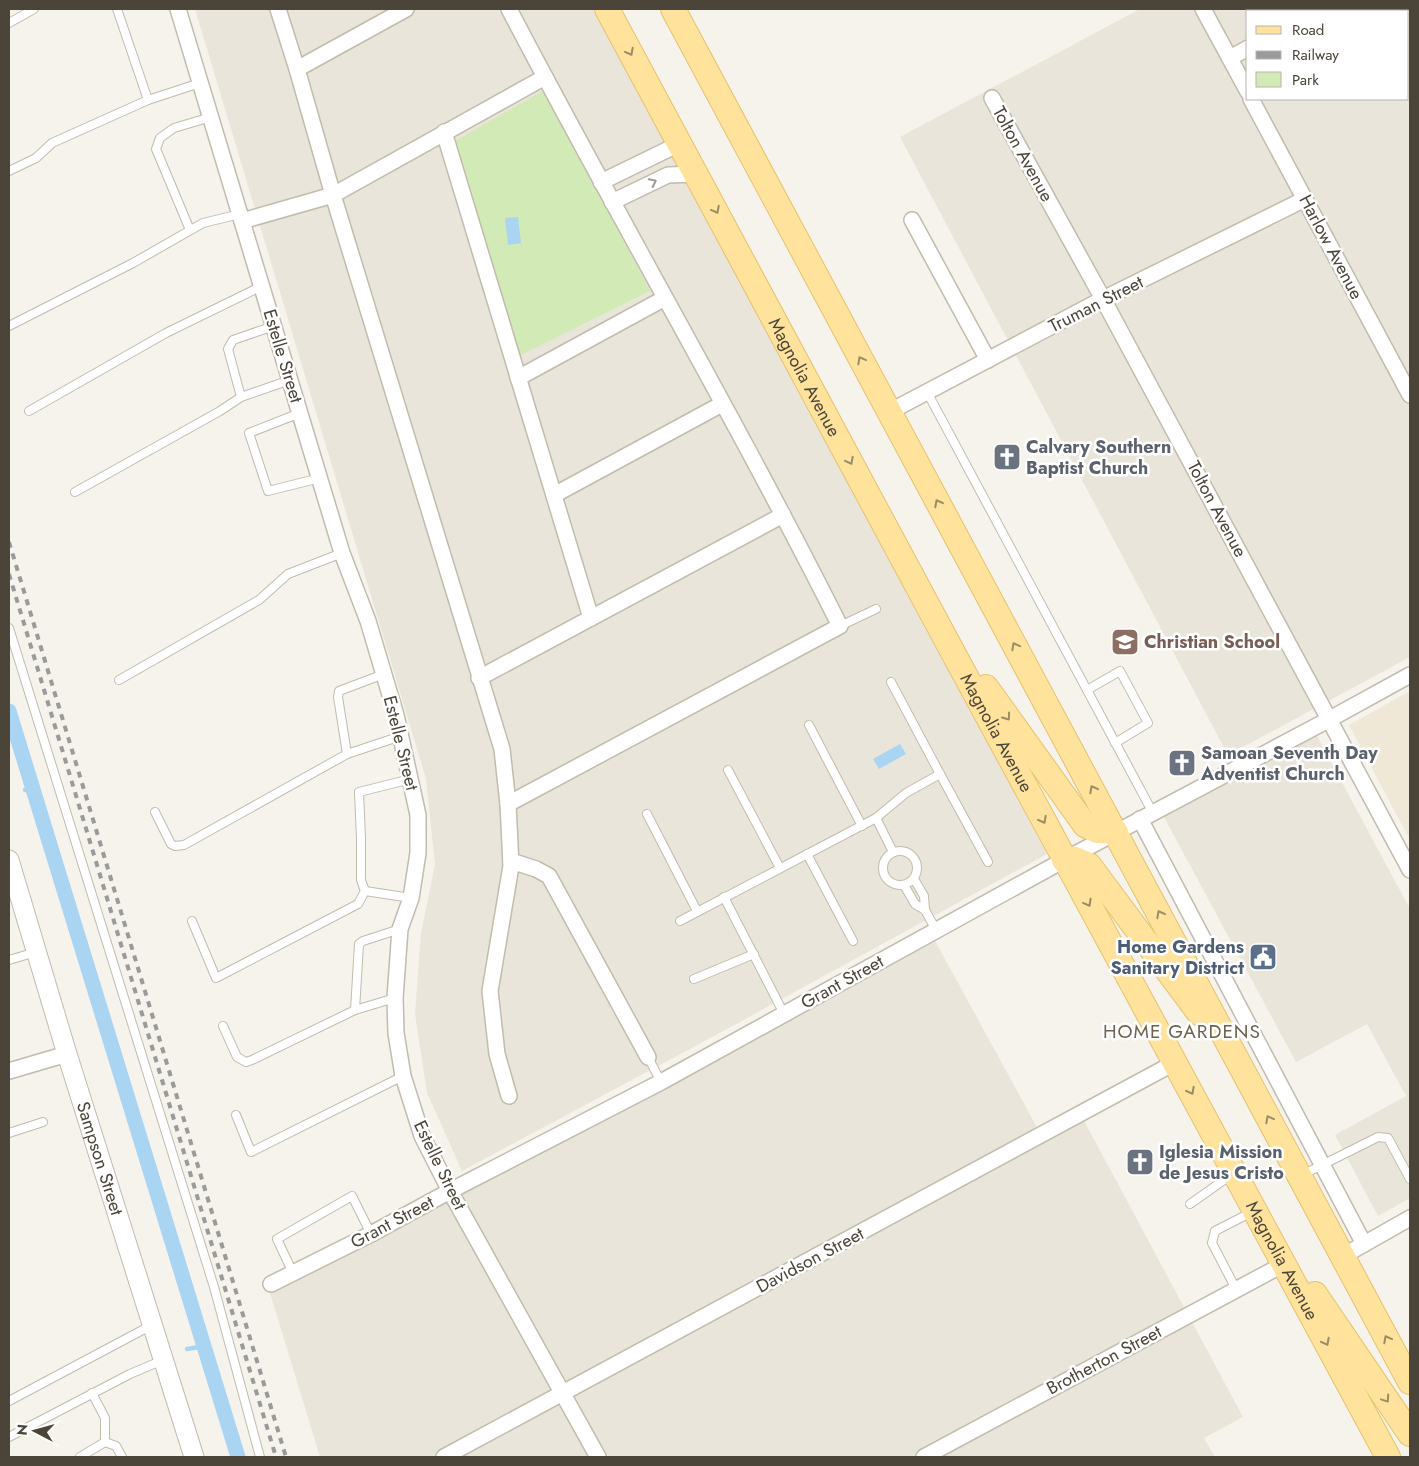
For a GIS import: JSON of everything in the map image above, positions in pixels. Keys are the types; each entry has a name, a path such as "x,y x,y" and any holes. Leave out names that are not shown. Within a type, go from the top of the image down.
{"main road":[{"name":"Magnolia Avenue","path":"607,9 1064,860 1176,1062 1388,1457"},
{"path":"673,9 1405,1369"},
{"path":"928,606 1085,825 1097,831 1116,832"},
{"path":"1064,860 1075,859 1089,865 1248,1078"},
{"path":"1284,1264 1305,1278 1410,1434"}],"street":[{"name":"Estelle Street","path":"178,9 342,553 368,621 401,736 411,779 418,815 418,853 411,898 400,929 394,998 396,1033 403,1076 422,1136 450,1191 598,1457"},
{"path":"278,9 297,69 332,195 432,516 502,750 508,804 511,861 490,991 497,1054 509,1096"},
{"path":"297,69 406,9"},
{"path":"508,804 840,626 783,514 601,182 509,9"},
{"path":"1203,9 1246,88"},
{"path":"1230,58 1246,49"},
{"path":"241,218 332,195 545,77"},
{"name":"Tolton Avenue","path":"992,98 1103,299 1410,870"},
{"name":"Harlow Avenue","path":"1252,100 1410,395"},
{"path":"444,132 591,618"},
{"path":"601,182 679,144"},
{"path":"612,202 668,175 696,174"},
{"name":"Truman Street","path":"889,412 1103,299 1306,199"},
{"path":"912,220 988,360"},
{"path":"518,378 664,298"},
{"path":"554,495 722,404"},
{"path":"479,678 783,514"},
{"name":"Grant Street","path":"271,1284 371,1234 661,1082 883,959 937,932 1064,860 1330,719 1410,674"},
{"path":"1146,816 1322,1165 1364,1244"},
{"name":"Sampson Street","path":"9,860 67,1054 194,1457"},
{"path":"511,861 536,869 549,876 648,1057"},
{"path":"9,1071 67,1054"},
{"name":"Davidson Street","path":"444,1457 1176,1062"},
{"path":"1343,1256 1410,1218"},
{"name":"Brotherton Street","path":"924,1457 1284,1264"}],"lane":[{"path":"9,23 34,9"},
{"path":"117,9 148,100"},
{"path":"9,171 36,158 52,144 148,100 200,83"},
{"path":"190,230 156,149 160,138 174,128 210,117"},
{"path":"9,326 133,263 203,223 241,218"},
{"path":"29,411 166,333 262,286"},
{"path":"241,397 228,349 233,340 274,326"},
{"path":"75,492 220,411 241,397 290,380"},
{"path":"927,392 1115,742 1146,816"},
{"path":"300,413 249,433 268,491 320,478"},
{"path":"119,680 259,600 288,574 342,553"},
{"path":"840,626 876,609"},
{"path":"9,628 126,1010 214,1288 260,1457"},
{"path":"1087,690 1120,670 1148,723 1115,742"},
{"path":"347,754 339,691 384,674"},
{"path":"890,682 988,862"},
{"path":"809,725 862,826"},
{"path":"155,812 171,844 180,846 347,754 401,736"},
{"path":"728,770 780,868"},
{"path":"680,921 862,826 876,818 906,793 940,774"},
{"path":"366,891 361,880 358,792 411,779"},
{"path":"647,814 698,912"},
{"path":"876,818 893,852"},
{"path":"905,851 914,857 918,868 914,879 904,885 893,883 885,876 883,870 885,859 893,852 905,851"},
{"path":"807,854 853,941"},
{"path":"914,879 924,896 925,910 937,932"},
{"path":"904,885 915,904 925,910"},
{"path":"366,891 411,898"},
{"path":"192,920 216,978 358,904 366,891"},
{"path":"724,898 784,1014"},
{"path":"355,1010 359,944 400,929"},
{"path":"9,960 36,951"},
{"path":"694,979 754,954"},
{"path":"223,1026 237,1058 246,1062 355,1010 394,998"},
{"path":"648,1057 661,1082"},
{"path":"236,1115 251,1152 403,1076"},
{"path":"9,1133 43,1122"},
{"path":"1300,1176 1378,1137 1388,1138 1410,1179"},
{"path":"1190,1204 1235,1172"},
{"path":"293,1273 277,1239 352,1196 371,1234"},
{"path":"1236,1289 1212,1243 1215,1231 1255,1210"},
{"path":"9,1401 152,1325"},
{"path":"9,1437 92,1393 163,1360"},
{"path":"92,1393 105,1418 104,1442"},
{"path":"80,1457 104,1442"},
{"path":"104,1442 116,1446 122,1457"}],"shaded area":[{"path":"195,9 593,9 1047,854 462,1171 427,1093 415,1014 421,933 435,865 426,779"},
{"path":"1140,9 1410,9 1410,657 1228,755 900,137"},
{"path":"1410,691 1410,840 1349,725"},
{"path":"1316,734 1410,909 1410,1198 1378,1216 1335,1135 1406,1096 1367,1024 1296,1062 1164,817"},
{"path":"934,939 1039,1131 1082,1117 1243,1417 1204,1438 1215,1457 320,1457 270,1293"}],"green space":[{"path":"544,90 650,291 519,356 455,141"}],"water":[{"path":"518,217 521,243 508,245 505,218"},
{"path":"900,744 906,754 879,769 873,759"}],"waterway":[{"path":"9,711 238,1457"},
{"path":"25,790 32,788"},
{"path":"187,1349 205,1346"}],"railway":[{"path":"9,542 286,1457"},
{"path":"9,574 276,1457"}],"place":[{"name":"Calvary Southern Baptist Church","path":"1007,457"},
{"name":"Christian School","path":"1125,642"},
{"name":"Samoan Seventh Day Adventist Church","path":"1182,763"},
{"name":"Home Gardens Sanitary District","path":"1263,957"},
{"name":"Iglesia Mission de Jesus Cristo","path":"1140,1162"}],"district":[{"name":"HOME GARDENS","path":"1182,1031"}]}
